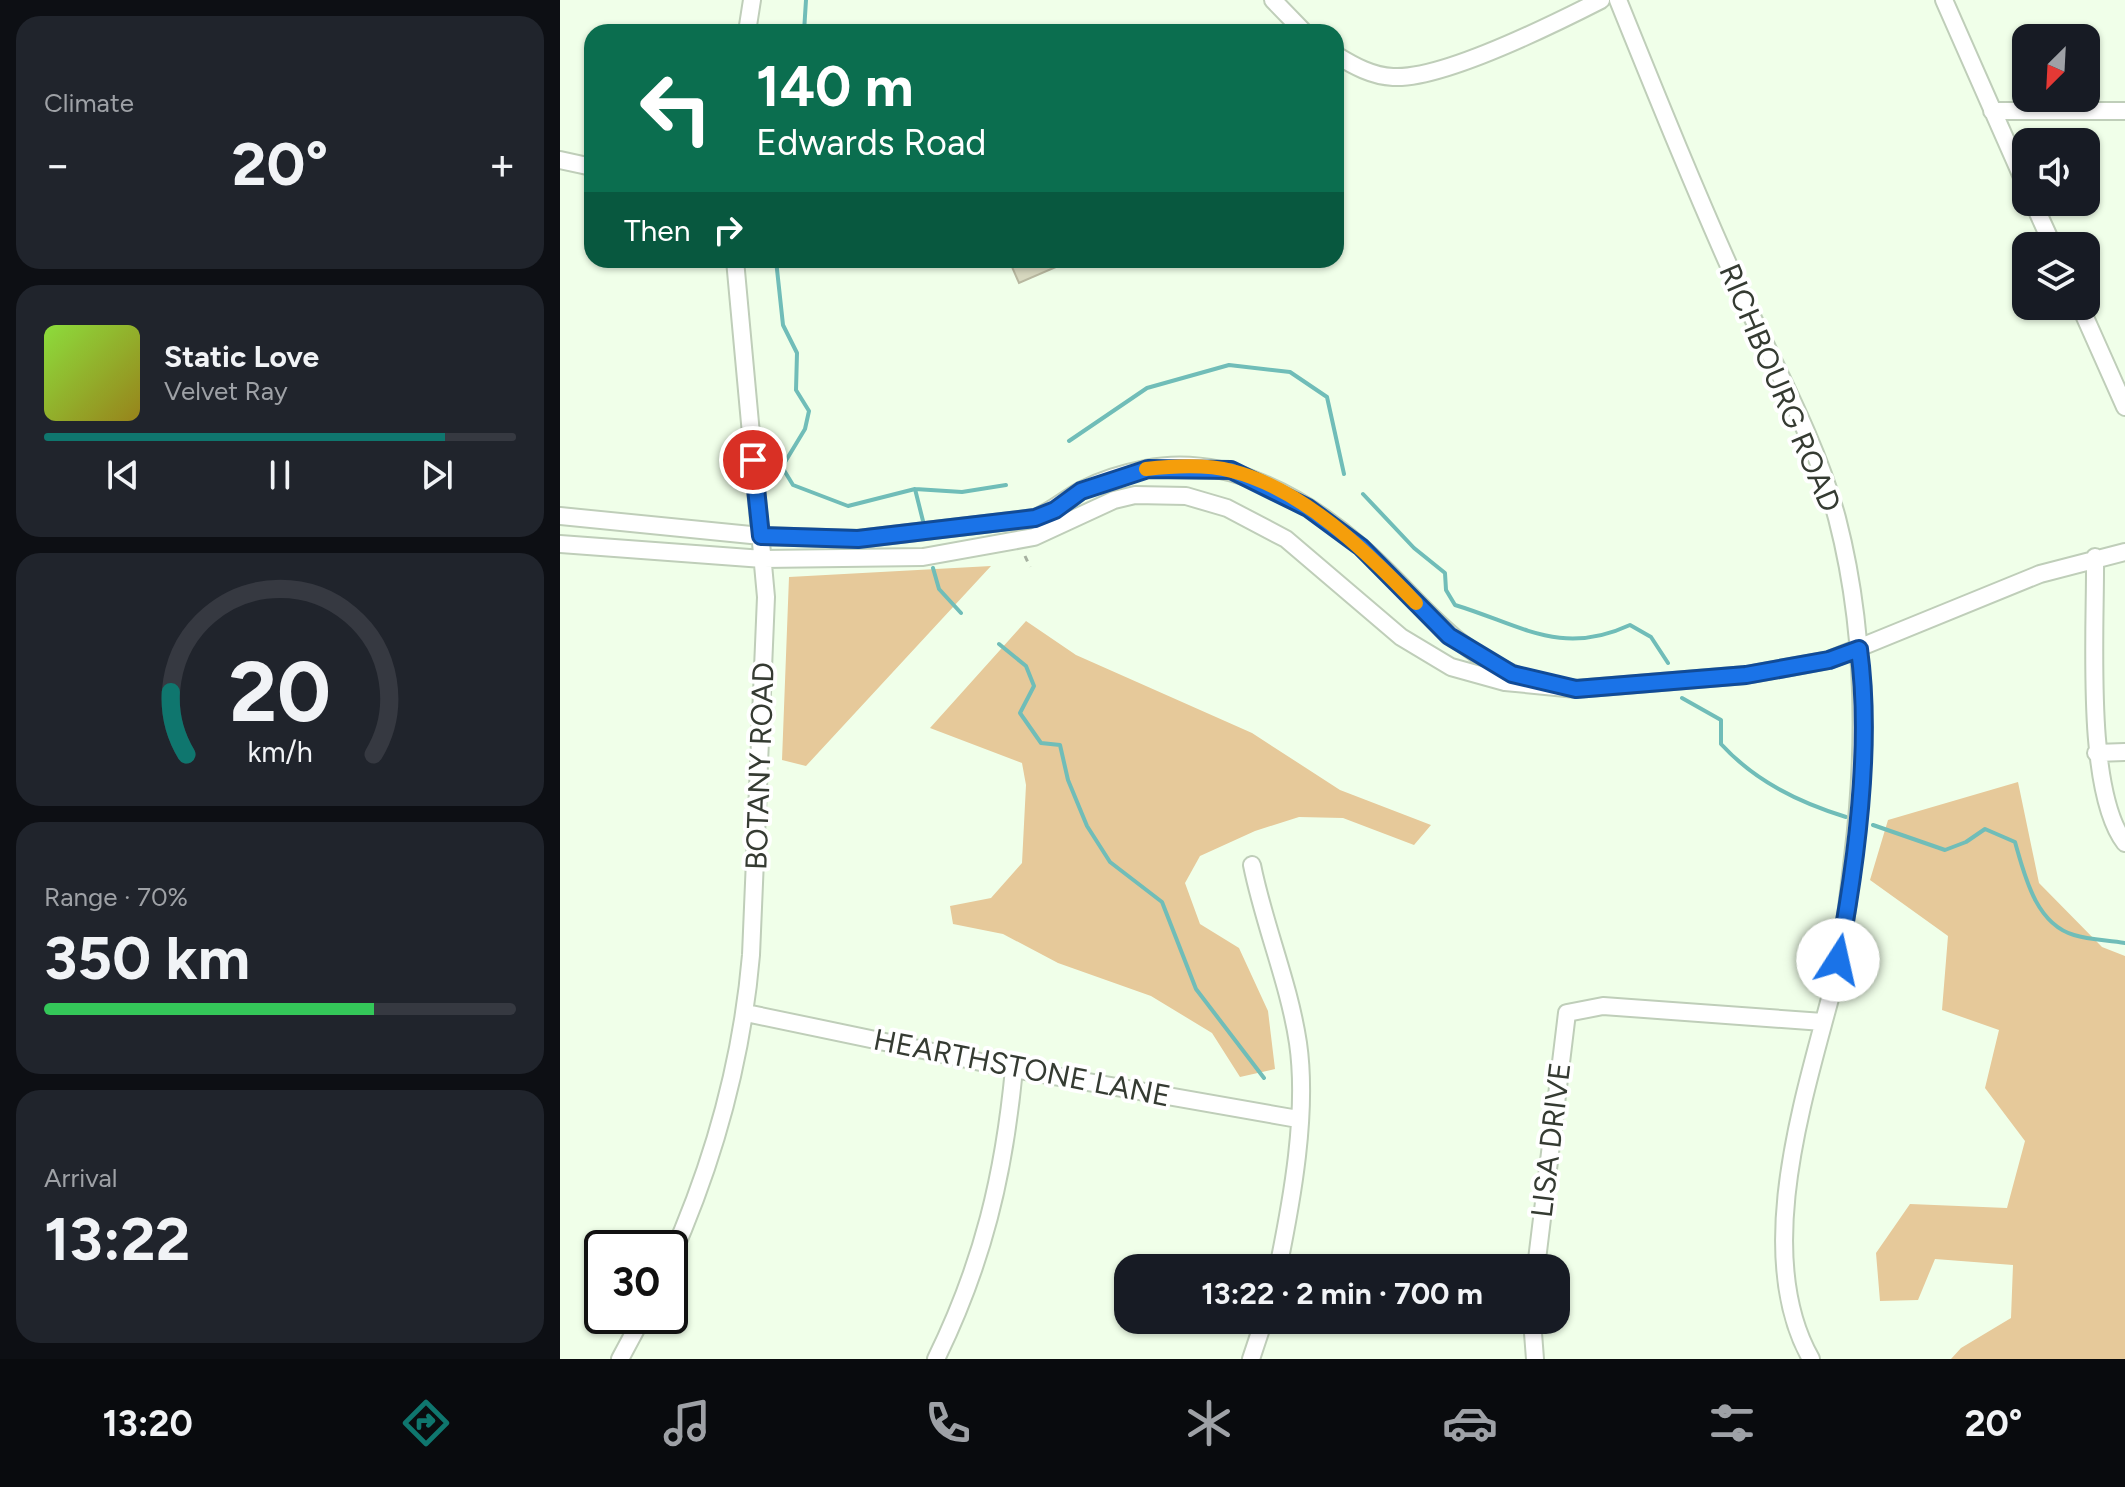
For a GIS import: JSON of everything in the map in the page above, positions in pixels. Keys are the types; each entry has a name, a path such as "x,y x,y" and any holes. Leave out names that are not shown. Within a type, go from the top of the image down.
{"street":[{"path":"748,24 752,0"},
{"path":"1273,0 1296,24"},
{"path":"1344,59 1378,75 1416,76 1453,66 1601,0"},
{"name":"RICHBOURG ROAD","path":"1618,0 1707,216 1826,485 1842,542 1859,649 1865,713 1853,856 1843,932 1799,1111 1787,1224 1789,1292 1793,1315 1811,1359"},
{"path":"1944,0 2012,155"},
{"path":"1992,111 2125,111"},
{"path":"560,160 584,165"},
{"name":"BOTANY ROAD","path":"681,1230 711,1153 746,1013 766,597 736,268"},
{"path":"2086,320 2125,407"},
{"path":"560,516 761,536 858,539 1035,518 1055,510 1081,491 1148,469 1231,470 1308,508 1361,547 1449,636 1512,674 1539,683"},
{"path":"560,544 763,559 923,557 1034,537 1114,500 1135,495 1186,496 1227,508 1286,539 1401,637 1431,657 1473,675 1505,682 1576,689 1746,675 1829,660 2040,574 2095,557 2125,552"},
{"path":"2095,557 2096,753 2117,832 2125,843"},
{"path":"2096,753 2125,752"},
{"path":"1252,865 1298,1040 1301,1072 1293,1177 1280,1254"},
{"name":"LISA DRIVE","path":"1538,1254 1567,1013 1603,1006 1823,1022"},
{"name":"HEARTHSTONE LANE","path":"746,1013 1014,1069 1298,1119"},
{"path":"936,1359 967,1294 985,1241 1004,1161 1014,1069"},
{"path":"620,1359 633,1334"},
{"path":"1251,1359 1259,1334"},
{"path":"1533,1334 1535,1359"}],"shaded area":[{"path":"991,566 806,766 782,760 789,577"},
{"path":"1026,621 1076,655 1252,733 1340,790 1431,825 1414,845 1343,818 1299,817 1255,831 1200,856 1185,883 1200,924 1239,948 1268,1011 1275,1069 1240,1077 1212,1033 1151,996 1058,963 1003,934 953,924 950,906 991,898 1022,863 1026,785 1022,763 930,728"},
{"path":"2018,782 2039,883 2102,947 2125,956 2125,1359 1951,1359 1961,1348 2011,1318 2013,1265 1935,1259 1918,1300 1880,1301 1876,1253 1910,1204 2007,1208 2025,1141 1985,1088 1999,1030 1942,1010 1948,936 1870,880 1888,820"}],"building":[{"path":"1012,268 1054,268 1019,283"}],"waterway":[{"path":"804,24 806,0"},
{"path":"777,268 783,325 797,353 796,390 809,411 805,429 782,467 793,485 848,506 915,489 962,492 1006,485"},
{"path":"1069,441 1147,388 1229,365 1290,372 1327,397 1344,474"},
{"path":"915,489 923,521"},
{"path":"1363,494 1414,548 1445,573 1446,590 1455,605 1521,629 1562,638 1605,634 1630,625 1651,637 1668,663"},
{"path":"933,568 939,589 961,613"},
{"path":"999,644 1026,666 1034,686 1020,713 1041,743 1060,745 1068,780 1087,826 1110,862 1162,902 1196,989 1264,1078"},
{"path":"1682,698 1721,720 1721,744 1748,769 1794,797 1846,817"},
{"path":"1873,825 1945,850 1966,842 1985,829 2015,842 2034,898 2050,921 2074,935 2125,943"}],"slow traffic":[{"path":"1146,469 1194,467 1231,470 1255,479 1308,508 1361,547 1416,603"}],"route":[{"path":"753,460 761,536 858,539 1035,518 1055,510 1081,491 1148,469 1194,467 1231,470 1255,479 1308,508 1361,547 1449,636 1512,674 1539,683 1576,689 1746,675 1829,660 1859,649 1865,713 1853,856 1838,960"}]}
